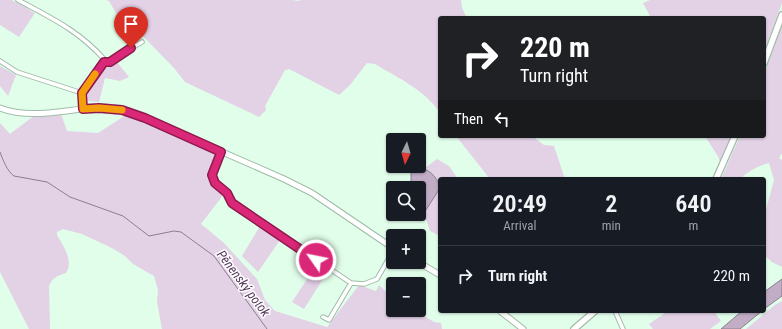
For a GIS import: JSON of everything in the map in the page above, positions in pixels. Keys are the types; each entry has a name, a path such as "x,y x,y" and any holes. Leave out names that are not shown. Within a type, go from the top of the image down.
{"main road":[{"path":"766,58 782,14"},
{"path":"717,177 734,138"},
{"path":"574,329 593,313"}],"street":[{"path":"18,0 67,27 90,43 104,59 104,62"},
{"path":"104,62 110,62 142,42"},
{"path":"0,61 17,72 82,93"},
{"path":"83,109 82,93 104,62"},
{"path":"0,108 7,111 27,113 99,108 122,110 145,118 284,179 312,193 386,243"},
{"path":"221,152 212,175 215,183 227,193 232,203 351,283 364,284 377,280 386,264"},
{"path":"426,267 438,274"},
{"path":"323,317 329,320 351,283"},
{"path":"503,313 523,329"},
{"path":"616,313 622,328"}],"shaded area":[{"path":"0,0 12,0 35,13 19,37 0,25"},
{"path":"106,0 461,0 462,8 466,16 438,16 438,110 427,98 410,85 375,64 367,63 350,85 339,95 289,69 285,70 265,106 266,110 259,117 185,82 174,68 135,28 116,13 109,1"},
{"path":"650,0 782,0 766,46 766,16 650,16 643,3"},
{"path":"782,26 782,153 779,158 782,160 782,267 766,257 766,210 774,180 769,163 753,169 743,177 722,177 739,138 766,138 766,69"},
{"path":"117,62 129,77 120,81 105,78 99,102 88,101 87,98 89,89 98,76 103,70"},
{"path":"0,66 16,75 8,96 0,86"},
{"path":"61,114 67,131 98,133 126,115 218,153 208,177 227,190 201,224 224,243 257,279 265,300 275,311 327,327 359,285 376,291 379,285 386,292 386,317 426,317 434,322 441,323 442,329 162,329 157,302 158,290 154,276 133,264 125,256 112,248 82,234 63,229 57,232 57,235 65,248 69,263 66,273 56,277 49,286 50,329 29,329 0,272 0,123 10,134 35,115"},
{"path":"458,138 535,138 544,145 554,146 564,177 488,177"},
{"path":"706,138 730,138 722,159 719,161 719,158"},
{"path":"437,159 449,166 457,177 438,177 438,182 426,167"},
{"path":"426,170 431,173 438,182 438,191 426,210 426,181 411,181 411,173 426,173"},
{"path":"438,191 438,235 430,231 426,219 426,210"},
{"path":"260,226 280,240 258,272 242,256"},
{"path":"317,264 328,271 304,309 292,302"},
{"path":"782,279 782,296 766,308 766,291"},
{"path":"782,301 782,329 746,329 766,313"},
{"path":"665,313 715,313 721,321 710,329 653,329 649,324"},
{"path":"740,313 760,313 740,329 721,329"}],"waterway":[{"name":"Pěnenský potok","path":"0,152 7,168 14,176 47,182 70,197 123,216 149,236 174,231 181,232 214,256 267,329"}],"slow traffic":[{"path":"95,74 82,93 83,109 99,108 122,110"}],"route":[{"path":"131,48 110,62 104,62 82,93 83,109 99,108 122,110 145,118 221,152 212,175 215,183 227,193 232,203 316,260"}]}
